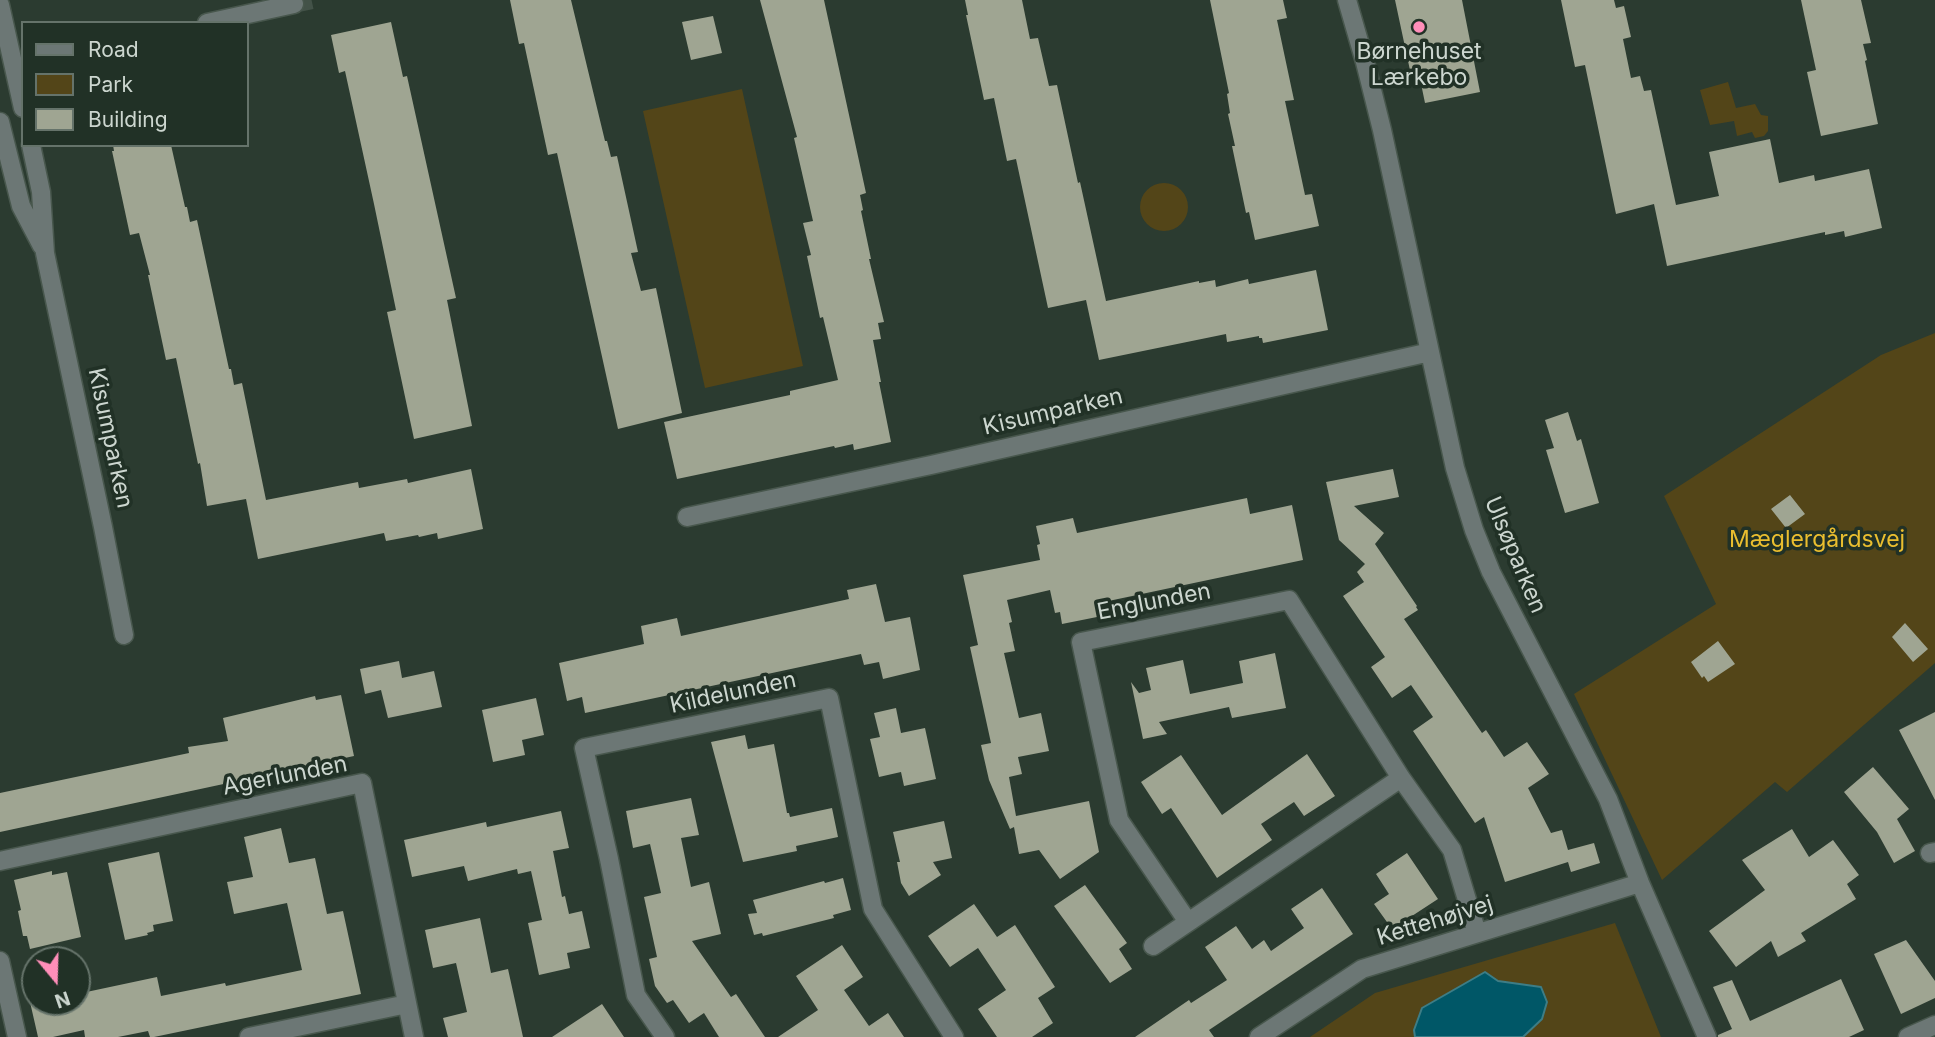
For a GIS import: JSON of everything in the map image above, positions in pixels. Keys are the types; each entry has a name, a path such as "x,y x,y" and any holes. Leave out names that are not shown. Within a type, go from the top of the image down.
{"street":[{"name":"Ulsøparken","path":"1347,0 1382,130 1455,468 1474,530 1491,572 1608,799 1640,883 1707,1037"},
{"name":"Ulsøparken","path":"1357,0 1365,62"},
{"path":"216,21 294,4"},
{"path":"0,5 21,100"},
{"name":"Kisumparken","path":"0,122 21,206 45,253"},
{"name":"Kisumparken","path":"31,147 41,192 45,253 124,635"},
{"name":"Kisumparken","path":"687,517 931,465 1430,352"},
{"name":"Englunden","path":"1188,922 1119,820 1080,642 1289,600 1401,778 1452,850 1477,933"},
{"name":"Kildelunden","path":"665,1037 636,995 584,748 829,698 873,909 954,1037"},
{"path":"1153,946 1401,778"},
{"name":"Agerlunden","path":"0,861 362,783 414,1037"},
{"name":"Kettehøjvej","path":"1259,1037 1362,969 1640,883"},
{"path":"0,961 17,1037"},
{"path":"249,1037 407,1004"},
{"path":"1908,1037 1935,1025"}],"green space":[{"path":"1728,82 1736,108 1755,104 1761,115 1768,116 1768,131 1764,136 1755,138 1752,132 1737,136 1734,121 1710,125 1700,90"},
{"path":"742,89 803,366 705,388 643,111"},
{"path":"1164,183 1173,184 1181,190 1187,198 1187,216 1181,224 1173,230 1164,231 1155,230 1147,224 1141,216 1140,207 1141,198 1147,190 1155,184"},
{"name":"Mæglergårdsvej","path":"1935,333 1935,663 1787,792 1775,782 1662,880 1574,694 1716,604 1664,496 1881,355"},
{"path":"1615,923 1661,1037 1310,1037 1375,993"}],"water":[{"path":"1485,972 1498,981 1541,987 1547,1002 1542,1019 1523,1037 1415,1037 1414,1030 1422,1008"}],"building":[{"path":"510,0 571,0 605,141 611,157 617,156 638,252 631,253 641,291 656,288 682,413 618,429 557,153 548,155 524,43 519,44"},
{"path":"760,0 824,0 866,193 860,195 861,211 884,322 878,323 881,339 873,340 891,442 854,450 853,444 834,446 677,479 664,422 790,395 790,391 838,380 823,317 820,318 807,256 811,255 803,223 813,221 794,138 797,137"},
{"path":"965,0 1022,0 1030,39 1038,38 1049,86 1057,85 1106,301 1199,281 1215,280 1216,287 1248,279 1249,284 1316,270 1328,330 1263,343 1259,336 1227,342 1226,334 1099,360 1086,300 1048,308 1016,159 1007,161 994,98 984,100"},
{"path":"1210,0 1283,0 1287,18 1277,20 1294,100 1285,101 1305,195 1312,194 1319,226 1255,240 1249,212 1246,213 1232,146 1235,146 1228,114 1229,93"},
{"path":"1395,0 1462,0 1480,92 1425,103 1419,74 1411,75"},
{"path":"1561,0 1614,0 1616,8 1624,6 1631,37 1623,39 1631,78 1640,76 1644,91 1651,90 1676,205 1719,196 1709,152 1770,139 1779,183 1814,175 1815,181 1869,169 1882,228 1845,237 1844,231 1825,235 1825,232 1667,266 1654,204 1616,214 1585,65 1575,67"},
{"path":"1801,0 1861,0 1871,43 1863,44 1867,60 1865,61 1878,124 1821,136 1807,72 1816,70"},
{"path":"713,16 722,53 691,60 682,22"},
{"path":"391,22 403,77 407,76 456,298 447,300 472,426 414,439 387,312 396,310 345,71 339,73 331,35"},
{"path":"113,147 171,147 190,222 197,220 229,369 234,385 242,383 266,500 358,482 359,488 407,479 408,483 471,469 483,529 438,539 437,533 386,541 384,533 258,559 246,499 207,506 176,358 166,360 150,275 139,233 130,235"},
{"path":"1568,412 1577,441 1581,439 1599,503 1565,513 1546,450 1554,448 1545,420"},
{"path":"1393,469 1399,497 1354,506 1384,533 1375,544 1417,606 1418,610 1404,619 1482,733 1486,730 1504,757 1527,742 1549,774 1528,788 1551,833 1562,830 1568,850 1594,843 1600,863 1571,872 1568,862 1505,882 1484,817 1475,823 1413,731 1433,717 1411,685 1392,698 1371,667 1385,657 1343,596 1364,582 1357,572 1365,564 1339,540 1326,482"},
{"path":"1790,495 1805,514 1786,528 1771,509"},
{"path":"1247,498 1250,514 1292,505 1303,560 1099,603 1102,616 1062,624 1060,612 1055,613 1050,590 1007,600 1015,651 1004,653 1019,718 1041,713 1049,751 1018,757 1022,774 1009,777 1016,816 1089,801 1099,852 1060,879 1039,850 1019,854 1014,827 1010,829 989,780 981,745 991,743 970,647 978,645 963,575 1040,560 1036,526 1073,518 1077,533"},
{"path":"876,584 885,622 910,617 920,670 883,679 879,662 864,665 861,654 585,713 582,697 567,701 559,663 644,644 641,626 677,618 681,636 849,599 847,590"},
{"path":"1905,623 1928,649 1913,662 1892,637"},
{"path":"1718,641 1735,664 1708,682 1691,662"},
{"path":"1275,653 1286,708 1232,718 1229,707 1159,722 1167,734 1143,739 1131,682 1139,693 1151,690 1146,668 1183,660 1190,694 1243,683 1239,661"},
{"path":"399,661 402,678 434,671 442,707 388,718 381,690 365,694 360,669"},
{"path":"341,695 354,756 0,832 0,793 189,753 188,747 228,741 223,718 315,696 316,700"},
{"path":"536,698 544,735 522,740 525,755 493,762 482,710"},
{"path":"896,708 901,733 925,728 936,779 904,786 901,772 879,777 870,739 880,737 874,713"},
{"path":"1935,712 1935,800 1899,730"},
{"path":"745,735 748,749 774,744 790,817 832,808 838,837 796,846 797,851 743,862 711,742"},
{"path":"1307,754 1335,796 1304,816 1294,802 1261,824 1272,840 1217,878 1171,808 1162,814 1141,782 1181,755 1222,815"},
{"path":"1873,767 1909,809 1897,819 1915,851 1894,863 1877,832 1844,792"},
{"path":"691,798 699,835 681,838 691,887 709,882 721,934 692,941 731,997 736,994 765,1037 719,1037 704,1013 689,1023 673,1000 667,1003 655,986 649,959 657,957 644,897 661,893 650,844 633,848 626,811"},
{"path":"561,811 569,848 553,851 562,897 565,896 569,914 582,911 590,948 567,953 570,968 539,975 528,923 542,920 531,871 518,874 517,869 468,881 464,866 412,877 404,840 486,822 487,827"},
{"path":"944,821 952,858 933,862 941,875 909,896 901,883 897,862 900,862 893,832"},
{"path":"281,828 289,863 315,858 327,914 343,911 361,994 154,1037 150,1037 148,1031 118,1037 85,1037 84,1030 53,1037 38,1037 33,1016 91,1016 91,991 157,977 161,996 302,970 287,903 234,914 227,882 253,877 244,837"},
{"path":"1792,829 1809,857 1833,840 1859,875 1847,884 1856,899 1801,933 1806,941 1778,957 1771,941 1736,967 1709,931 1765,890 1742,860"},
{"path":"159,852 173,921 153,925 154,931 147,933 148,935 125,940 108,863"},
{"path":"1407,853 1438,899 1392,929 1374,904 1389,894 1376,874"},
{"path":"52,871 52,875 67,872 81,937 43,946 29,946 27,936 23,936 18,911 21,910 14,880"},
{"path":"843,878 851,910 833,915 834,918 763,936 762,933 754,935 748,914 757,913 753,900"},
{"path":"1085,885 1127,943 1119,949 1132,969 1110,983 1054,906"},
{"path":"1322,888 1353,934 1209,1030 1214,1037 1135,1037 1189,1000 1191,1003 1227,980 1205,947 1236,926 1252,949 1264,940 1271,951 1304,928 1291,909"},
{"path":"974,904 997,937 1015,925 1055,987 1038,998 1053,1023 1032,1037 997,1037 978,1009 1006,990 978,948 950,967 928,936"},
{"path":"480,918 491,973 508,969 523,1037 448,1037 443,1018 467,1012 456,963 433,968 425,930"},
{"path":"1906,940 1935,981 1935,998 1901,1014 1874,954"},
{"path":"842,945 863,977 844,990 869,1026 888,1013 904,1037 778,1037 818,1010 796,976"},
{"path":"1841,979 1864,1030 1849,1037 1718,1037 1732,1029 1713,987 1732,980 1750,1021"},
{"path":"602,1004 624,1037 552,1037"}],"tunnel":[{"path":"294,4 313,0"}],"place":[{"name":"Børnehuset Lærkebo","path":"1419,27"}]}
